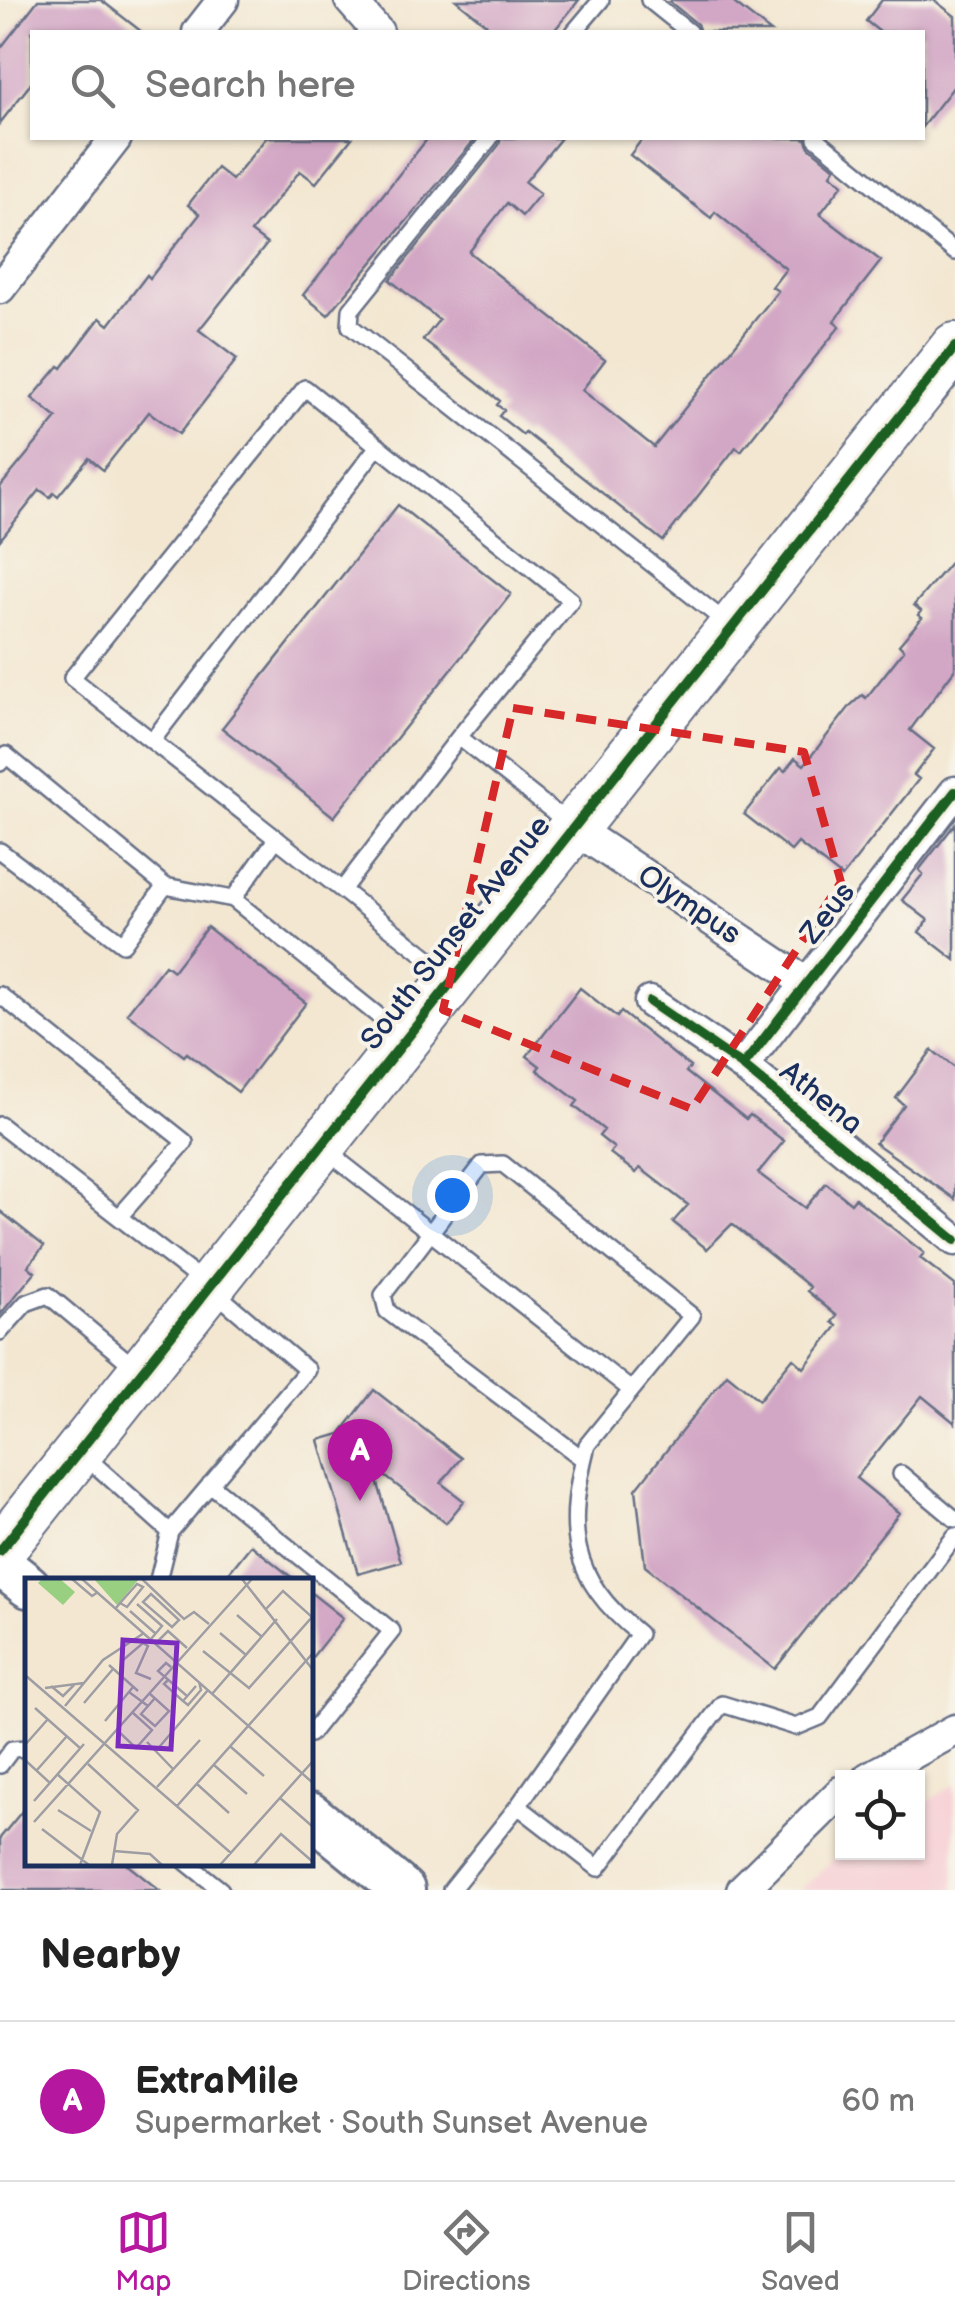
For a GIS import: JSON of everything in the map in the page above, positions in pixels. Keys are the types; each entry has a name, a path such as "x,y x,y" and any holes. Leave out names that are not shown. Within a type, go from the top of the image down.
{"main road":[{"name":"South Sunset Avenue","path":"0,1551 955,348"}],"street":[{"path":"200,30 223,0"},
{"path":"350,0 376,30"},
{"path":"0,288 114,140"},
{"name":"Zeus","path":"743,1066 955,792"},
{"name":"Olympus","path":"572,827 806,982"},
{"name":"Athena","path":"650,1002 743,1066 955,1240"},
{"path":"0,1564 25,1584"},
{"path":"882,1770 955,1730"},
{"path":"742,1890 835,1798"},
{"path":"312,1816 382,1879"}],"lane":[{"path":"576,30 600,0"},
{"path":"650,0 687,30"},
{"path":"488,140 351,310 350,326 732,627"},
{"path":"818,140 955,252"},
{"path":"342,890 572,600 305,388 72,678 453,978"},
{"path":"152,741 378,446"},
{"path":"459,738 572,827"},
{"path":"0,763 6,755 165,886 232,899 405,1038"},
{"path":"232,899 276,839"},
{"path":"0,850 123,944 165,886"},
{"path":"0,994 185,1142 120,1217"},
{"path":"0,1125 209,1287 307,1370 170,1532 158,1578"},
{"path":"320,1146 631,1390"},
{"path":"451,1890 518,1806 640,1634 618,1617 581,1565 573,1523 576,1486 587,1445 692,1316 502,1164 482,1164 382,1295 387,1311 583,1459"},
{"path":"0,1332 26,1303 48,1295 141,1373"},
{"path":"80,1451 170,1532"},
{"path":"902,1474 955,1519"},
{"path":"210,1484 392,1631 312,1731"},
{"path":"518,1806 598,1868 722,1704 796,1726 820,1717 955,1536"},
{"path":"0,1765 12,1750 25,1748"},
{"path":"190,1865 221,1890"}],"highlighted area":[{"path":"513,708 804,752 841,882 692,1109 443,1010"}],"shaded area":[{"path":"955,1785 955,1890 800,1890 835,1858 925,1860 925,1803"}],"building":[{"path":"38,0 101,0 139,30 30,30 30,85 0,123 0,49"},
{"path":"456,0 579,0 555,30 494,30"},
{"path":"730,0 768,30 699,30 670,2"},
{"path":"882,0 934,0 955,16 955,85 925,123 925,30 877,30 866,21"},
{"path":"264,140 350,140 316,183 300,171 251,232 267,244 199,330 237,359 179,434 149,412 103,470 89,458 58,496 54,493 50,497 40,490 0,540 0,487 57,418 32,398 59,366 62,368 100,318 109,325 147,275 150,278 200,214 188,205 217,168 232,180"},
{"path":"426,140 474,140 328,315 303,295"},
{"path":"500,140 559,140 525,182 540,194 522,216 507,203 469,252 605,360 582,390 654,447 778,291 772,287 786,269 715,212 711,218 630,155 641,140 806,140 835,168 831,174 843,184 820,214 881,261 834,321 840,326 741,451 736,447 663,541 525,432 523,435 499,416 504,410 497,405 500,401 423,340 439,320 390,280"},
{"path":"398,505 511,594 334,817 222,728"},
{"path":"955,557 955,669 910,730 934,749 914,775 919,779 842,877 798,843 791,851 744,814 781,768 785,771 795,758 804,765 851,705 862,695 866,698 904,650 899,645 922,618 914,605"},
{"path":"955,824 955,960 919,932 928,920 902,900 923,874 919,870"},
{"path":"207,927 306,1003 238,1092 127,1013 165,965 173,971"},
{"path":"580,988 617,1017 621,1012 690,1067 686,1072 746,1119 750,1115 784,1141 758,1173 805,1208 826,1183 851,1203 855,1198 924,1253 920,1258 955,1285 955,1423 922,1396 856,1478 899,1513 775,1669 645,1566 636,1489 727,1374 759,1400 793,1358 804,1368 837,1326 832,1322 837,1316 807,1291 810,1287 732,1224 707,1249 673,1222 688,1205 640,1168 636,1173 610,1153 614,1148 599,1136 604,1130 574,1106 578,1101 537,1070 540,1066 527,1056"},
{"path":"932,1050 955,1068 955,1199 875,1143 904,1105 896,1098"},
{"path":"0,1211 44,1246 28,1266 35,1272 0,1315"},
{"path":"374,1390 461,1458 441,1483 464,1501 446,1523 373,1467 401,1562 358,1574 319,1440 340,1434"},
{"path":"251,1545 292,1578 225,1578"},
{"path":"312,1594 343,1618 312,1657"},
{"path":"25,1808 25,1865 128,1865 159,1890 0,1890 0,1838"}],"cycle path":[{"path":"0,1551 955,347"},
{"path":"743,1066 955,792"},
{"path":"650,1002 743,1066 955,1240"}],"place":[{"name":"ExtraMile","path":"360,1501"}]}
